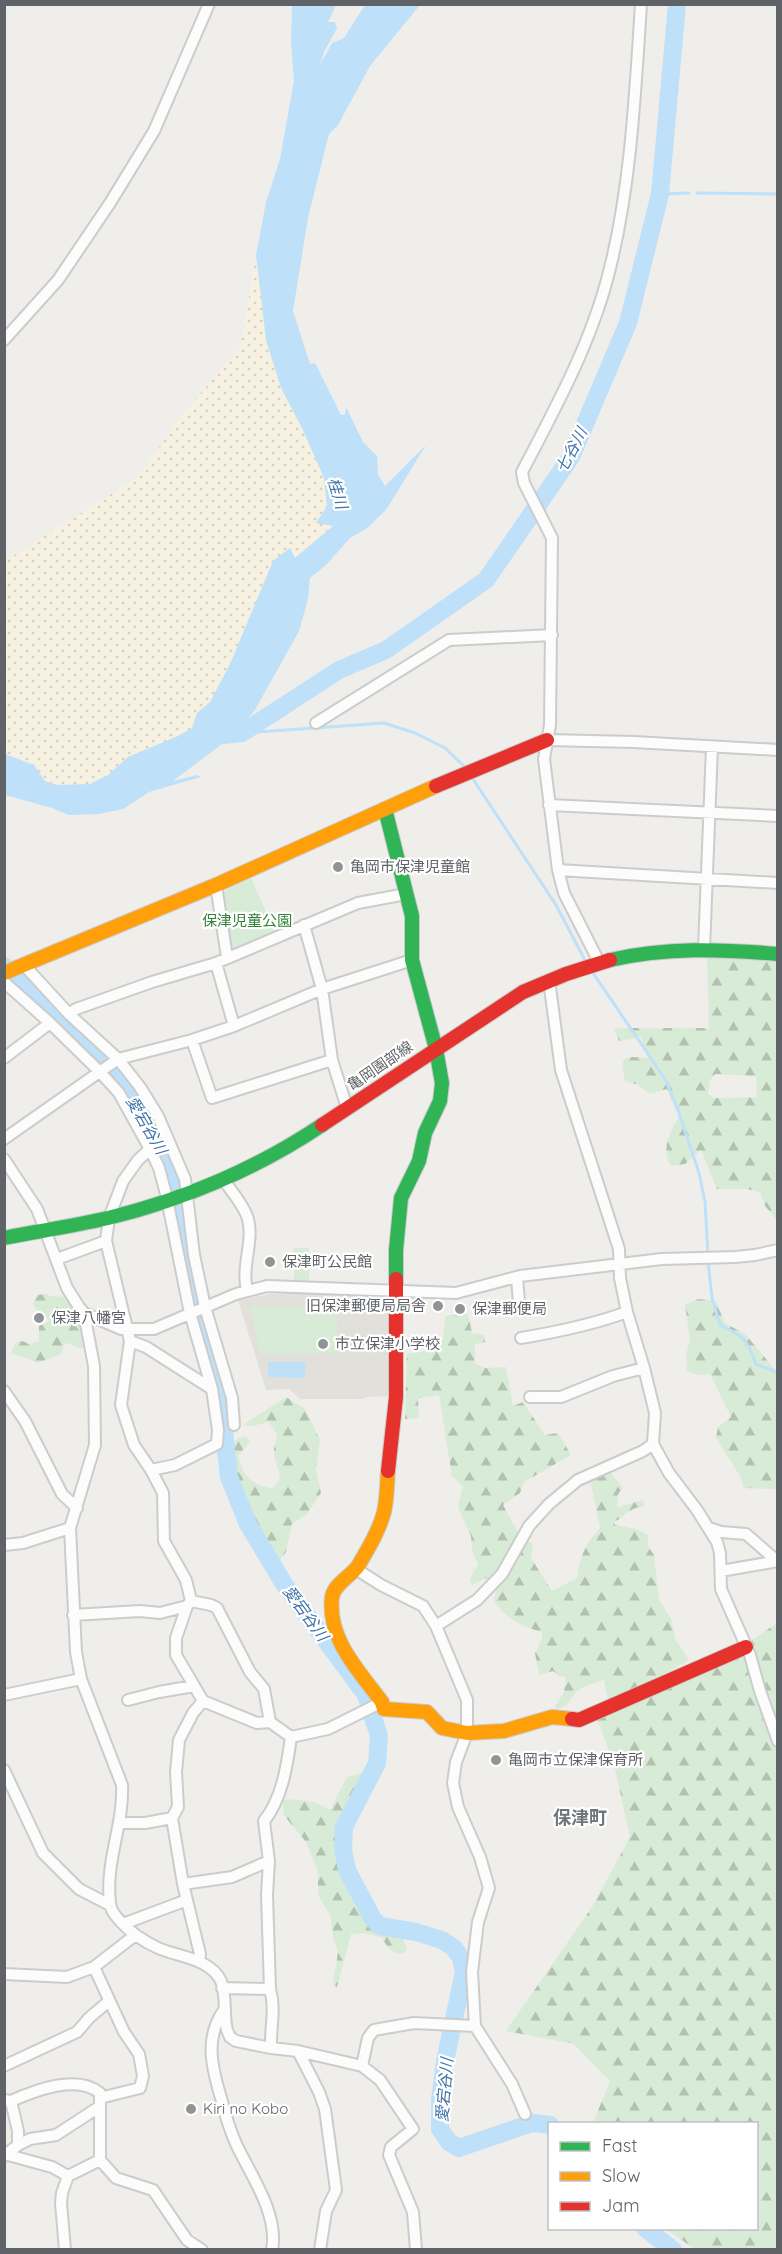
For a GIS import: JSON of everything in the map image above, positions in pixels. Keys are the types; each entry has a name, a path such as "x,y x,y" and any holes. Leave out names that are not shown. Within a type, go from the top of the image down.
{"street":[{"path":"4,340 58,280 110,203 154,130 209,4"},
{"path":"592,964 564,893 558,870 544,759 550,725 552,538 524,483 522,472 586,341 608,277 623,200 641,4"},
{"path":"316,723 449,640 552,635"},
{"path":"151,1470 175,1465 217,1444 218,1430 212,1389 177,1197 185,1179 158,1116 140,1087 69,1014 15,969 216,885 470,770 547,740 777,750"},
{"path":"704,949 712,747"},
{"path":"549,805 777,816"},
{"path":"385,809 412,916 412,960 436,1049 442,1083 440,1101 425,1133 419,1161 401,1198 396,1250 396,1397 384,1512 375,1536 356,1569 339,1584 332,1595 334,1630 350,1660 384,1709 427,1712 442,1728 467,1733 504,1731 552,1717 579,1720 746,1647"},
{"path":"558,870 777,883"},
{"path":"216,885 227,957"},
{"path":"69,1014 76,1009 141,986 216,963 358,903 406,894"},
{"path":"304,926 322,988 332,1060 348,1108"},
{"name":"亀岡園部線","path":"4,1238 109,1218 177,1197 223,1179 292,1144 523,992 592,964 651,952 704,949 777,954"},
{"path":"4,1139 116,1060 192,1040 234,1026 322,988 412,960"},
{"path":"216,963 234,1026"},
{"path":"549,980 561,1070 619,1249 620,1278 627,1312 655,1413 653,1444 669,1473 709,1528 720,1553 721,1589 746,1647 777,1741"},
{"path":"4,982 102,1070 119,1093 177,1197 191,1237 198,1310 232,1398 234,1425"},
{"path":"4,1058 50,1023"},
{"path":"192,1040 212,1098 332,1060"},
{"path":"150,1149 129,1172 109,1218 106,1241 129,1336 121,1404 134,1445 163,1493 164,1540 186,1580 189,1603 176,1638 176,1655 203,1701 257,1723 270,1722 291,1737 328,1729 380,1704"},
{"path":"4,1159 8,1172 37,1209 67,1288 84,1313 94,1366 95,1445 70,1528 73,1615 81,1678 122,1785 123,1800 112,1852 110,1905"},
{"path":"223,1179 248,1219 249,1236 244,1279 247,1290"},
{"path":"57,1259 106,1241"},
{"path":"129,1336 154,1329 247,1290 267,1286 456,1293 518,1277 662,1258 756,1256 777,1250"},
{"path":"518,1277 519,1303"},
{"path":"521,1338 601,1322 627,1312"},
{"path":"84,1313 129,1336 212,1389"},
{"path":"530,1397 561,1397 613,1376 644,1368"},
{"path":"4,1391 25,1421 62,1494 77,1508"},
{"path":"436,1626 477,1600 502,1574 529,1526 549,1504 578,1480 643,1451 653,1444"},
{"path":"4,1545 23,1543 70,1528"},
{"path":"709,1528 721,1532 746,1534 777,1561"},
{"path":"721,1572 777,1561"},
{"path":"356,1569 381,1586 423,1606 436,1626 467,1700 467,1733 456,1762 453,1783 458,1807 480,1857 489,1888 478,1922 471,1972 475,2026 512,2084 525,2114"},
{"path":"73,1615 140,1611 160,1613 189,1603 211,1605 217,1608 250,1672 264,1689 270,1722"},
{"path":"4,1695 81,1678"},
{"path":"128,1700 194,1686"},
{"path":"199,1962 200,1954 183,1884 172,1818 178,1807 176,1772 179,1740 193,1713 203,1701"},
{"path":"271,2048 270,2033 274,2011 270,1989 267,1895 269,1861 264,1821 274,1806 282,1782 291,1737"},
{"path":"4,1770 43,1852 79,1889 110,1905 134,1936 159,1948 199,1962 215,1972 222,1988 225,2019 230,2037 236,2041 298,2051 362,2066 380,2080 413,2129 391,2147 389,2155 413,2212 416,2250"},
{"path":"119,1823 145,1823 172,1818"},
{"path":"183,1884 232,1877 269,1861"},
{"path":"123,1924 187,1899"},
{"path":"4,1974 67,1977 94,1967 134,1936"},
{"path":"6,2156 18,2145 30,2139 56,2134 99,2102 140,2088 143,2076 140,2054 123,2032 94,1967"},
{"path":"222,1988 270,1989"},
{"path":"4,2066 77,2032 109,2001"},
{"path":"224,2010 218,2018 212,2038 211,2065 233,2137 259,2186 266,2207 271,2226 272,2250"},
{"path":"362,2066 368,2038 374,2030 414,2023 475,2026"},
{"path":"298,2051 325,2109 336,2190 326,2211 320,2250"},
{"path":"18,2145 18,2131 8,2100 55,2085 91,2086 100,2093 100,2160 116,2178 153,2190 187,2240 202,2250"},
{"path":"6,2156 52,2167 68,2176"},
{"path":"65,2250 61,2203 68,2176 100,2160"}],"shaded area":[{"name":"市立保津小学校","path":"270,1294 394,1297 393,1396 364,1399 300,1399 289,1389 266,1390 238,1300"}],"green space":[{"name":"保津児童公園","path":"251,878 275,932 236,949 231,946 221,895 225,890"},
{"path":"707,958 777,961 777,1220 765,1206 760,1192 747,1189 717,1189 701,1150 685,1164 671,1166 667,1152 668,1139 681,1114 675,1109 667,1089 650,1094 638,1085 625,1081 622,1067 624,1059 648,1058 641,1037 619,1041 614,1028 709,1028","holes":["715,1074 756,1076 757,1097 713,1098 708,1094 710,1080"]},
{"path":"294,1248 309,1248 309,1281 294,1281"},
{"path":"37,1295 64,1297 72,1305 79,1320 85,1348 78,1348 67,1343 64,1344 61,1354 38,1363 11,1353 15,1343 22,1341 29,1344 39,1341 39,1326 49,1321 33,1303"},
{"path":"698,1299 716,1301 725,1323 746,1335 777,1372 777,1492 775,1489 744,1488 740,1476 716,1438 718,1427 731,1417 710,1374 698,1375 687,1371 686,1355 690,1340 685,1305"},
{"path":"250,1306 337,1309 337,1353 260,1354"},
{"path":"468,1314 472,1333 484,1335 485,1342 475,1344 475,1363 484,1368 506,1367 513,1406 523,1402 545,1435 558,1433 571,1455 524,1482 520,1493 503,1505 518,1532 533,1544 531,1558 552,1591 577,1578 584,1551 600,1528 590,1479 608,1469 623,1488 618,1494 617,1507 643,1500 644,1507 631,1510 614,1522 615,1525 637,1529 648,1535 648,1546 654,1555 659,1599 671,1619 675,1639 689,1660 648,1683 608,1699 604,1680 582,1688 576,1692 568,1704 554,1709 564,1692 566,1677 559,1676 553,1671 539,1675 535,1653 542,1639 542,1632 521,1624 503,1612 494,1600 497,1587 486,1578 472,1585 470,1579 478,1564 472,1551 471,1536 458,1507 463,1486 452,1476 439,1395 418,1398 419,1418 405,1419 407,1354 426,1351 432,1339 443,1339 445,1316"},
{"path":"286,1397 305,1409 320,1440 316,1469 321,1493 307,1514 292,1524 286,1552 279,1561 241,1497 231,1462 229,1444 243,1436 249,1439 249,1443 238,1456 242,1469 253,1482 272,1488 279,1480 274,1452 277,1435 269,1422 252,1426 243,1425"},
{"path":"777,1623 777,2249 695,2249 667,2230 758,2230 758,2122 593,2122 610,2081 574,2044 506,2031 592,1907 630,1837 614,1764 596,1716 722,1661"},
{"path":"372,1770 377,1779 364,1792 358,1812 353,1816 347,1833 337,1835 336,1839 361,1904 379,1929 403,1939 407,1949 398,1954 388,1948 382,1938 365,1933 351,1934 337,1987 333,1985 338,1952 333,1937 331,1918 318,1894 318,1871 306,1842 283,1814 283,1800 314,1802 330,1810 347,1777"}],"sand":[{"path":"256,255 267,340 281,388 324,478 327,506 334,525 294,558 291,548 273,562 230,664 210,702 197,714 192,728 179,736 128,757 108,775 90,784 57,785 45,781 34,765 5,754 5,561 140,476 177,421 241,346"}],"water":[{"name":"桂川","path":"292,5 336,5 328,22 335,22 337,28 320,65 332,43 344,38 365,5 420,5 370,66 338,125 329,134 308,218 293,311 310,364 315,363 341,415 345,415 346,407 363,442 377,456 378,474 385,486 426,445 386,510 366,529 350,538 327,564 310,578 308,599 299,631 255,710 246,721 287,696 294,697 265,719 226,741 173,781 197,775 201,777 149,792 123,809 99,814 69,815 5,795 5,754 34,765 45,781 57,785 90,784 108,775 128,757 192,728 197,713 210,702 230,664 273,561 290,548 295,558 333,526 316,523 327,506 324,478 281,388 266,340 256,255 266,202 280,159 294,80 291,44"},
{"path":"268,1362 306,1362 305,1378 268,1377"}],"waterway":[{"name":"七谷川","path":"224,735 242,733 339,670 386,650 486,580 571,457 628,323 660,194 677,4"},
{"path":"660,194 689,193"},
{"path":"697,193 778,194"},
{"path":"242,733 384,723 415,733 445,748 466,768"},
{"path":"471,776 556,905 586,962"},
{"name":"愛宕谷川","path":"4,966 121,1080 161,1145 174,1179 189,1273 223,1398 229,1477 248,1524 284,1584 366,1695 379,1736 377,1763 344,1827 343,1849 347,1870 373,1919 380,1926 416,1932 442,1940 454,1948 461,1958 464,1972 445,2061 440,2100 440,2129 449,2142 459,2148 532,2123 548,2125"},
{"path":"591,970 665,1079 677,1107 699,1173 705,1202 708,1255"},
{"path":"708,1261 712,1298 720,1325 744,1339 756,1364 778,1373"},
{"name":"愛宕谷川","path":"648,2230 673,2250"}],"traffic: fast":[{"path":"385,809 412,916 412,960 436,1049 442,1083 440,1101 425,1133 419,1161 401,1198 396,1279"},
{"path":"610,960 652,953 693,950 778,954"},
{"path":"4,1238 82,1224 164,1202 246,1169 298,1141 322,1125"}],"traffic: slow":[{"path":"4,973 216,885 436,786"},
{"path":"388,1471 385,1507 376,1533 358,1566 336,1588 332,1597 334,1627 340,1641 355,1666 382,1702 384,1709 427,1712 442,1728 467,1733 504,1731 552,1717 572,1719"}],"traffic: jam":[{"path":"436,786 547,740"},
{"path":"322,1125 523,992 566,974 610,960"},
{"path":"388,1471 396,1397 396,1279"},
{"path":"572,1719 579,1720 746,1647"}],"place":[{"name":"亀岡市保津児童館","path":"338,867"},
{"name":"保津町公民館","path":"270,1262"},
{"name":"旧保津郵便局局舎","path":"438,1306"},
{"name":"保津郵便局","path":"460,1309"},
{"name":"保津八幡宮","path":"39,1318"},
{"name":"市立保津小学校","path":"323,1344"},
{"name":"亀岡市立保津保育所","path":"496,1760"},
{"name":"Kiri no Kobo","path":"191,2109"}],"district":[{"name":"保津町","path":"580,1818"}]}
